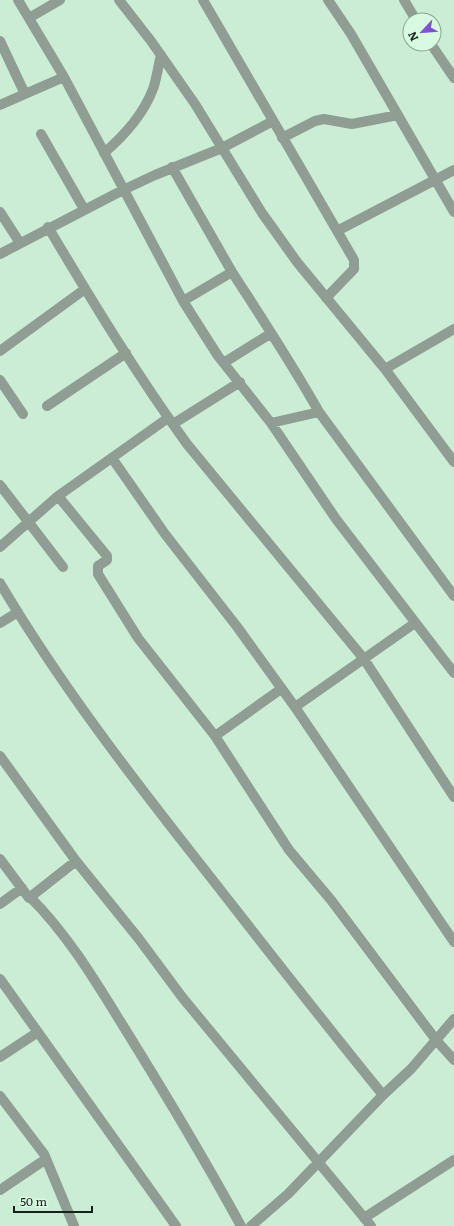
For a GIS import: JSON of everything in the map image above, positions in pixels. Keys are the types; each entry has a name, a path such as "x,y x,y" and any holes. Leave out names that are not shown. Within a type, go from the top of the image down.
{"street":[{"path":"18,0 64,77 183,301 218,356 225,362 271,424 336,519 454,673"},
{"path":"29,18 60,0"},
{"path":"119,0 161,55 195,104 262,213 326,298 385,369 454,462"},
{"path":"203,0 337,231 355,265 354,269 326,298"},
{"path":"328,0 351,34 454,212"},
{"path":"404,0 411,12"},
{"path":"0,41 25,94"},
{"path":"437,52 454,78"},
{"path":"104,153 125,135 145,105 154,88 161,55"},
{"path":"0,105 64,77"},
{"path":"282,138 315,121 324,119 352,124 398,115"},
{"path":"0,254 123,190 172,167 222,148 273,121"},
{"path":"41,134 84,210"},
{"path":"172,167 232,272 270,334 294,367 319,412 454,596"},
{"path":"337,231 454,170"},
{"path":"0,212 20,243"},
{"path":"48,228 85,289 170,421 364,659 454,797"},
{"path":"183,301 232,272"},
{"path":"0,352 85,289"},
{"path":"385,369 454,329"},
{"path":"225,362 270,334"},
{"path":"47,406 126,353"},
{"path":"0,380 23,414"},
{"path":"0,547 58,496 112,458 170,421 240,382"},
{"path":"271,424 319,412"},
{"path":"112,458 165,534 238,628 294,707 454,942"},
{"path":"0,485 63,567"},
{"path":"58,496 107,556 107,560 98,566 98,574 138,638 215,736 289,850 331,900 436,1040 454,1060"},
{"path":"0,583 44,654 136,783 291,982 383,1095"},
{"path":"0,623 18,612"},
{"path":"294,707 415,623"},
{"path":"215,736 281,689"},
{"path":"0,756 76,861 139,939 182,997 371,1226"},
{"path":"0,859 29,898 30,896 48,915 95,980 188,1132 242,1226"},
{"path":"30,896 76,861"},
{"path":"0,904 22,888"},
{"path":"0,979 176,1226"},
{"path":"251,1226 288,1194 319,1163 383,1095 411,1069 454,1019"},
{"path":"0,1057 38,1032"},
{"path":"0,1096 46,1159 74,1226"},
{"path":"0,1190 46,1159"},
{"path":"364,1218 454,1160"}]}
